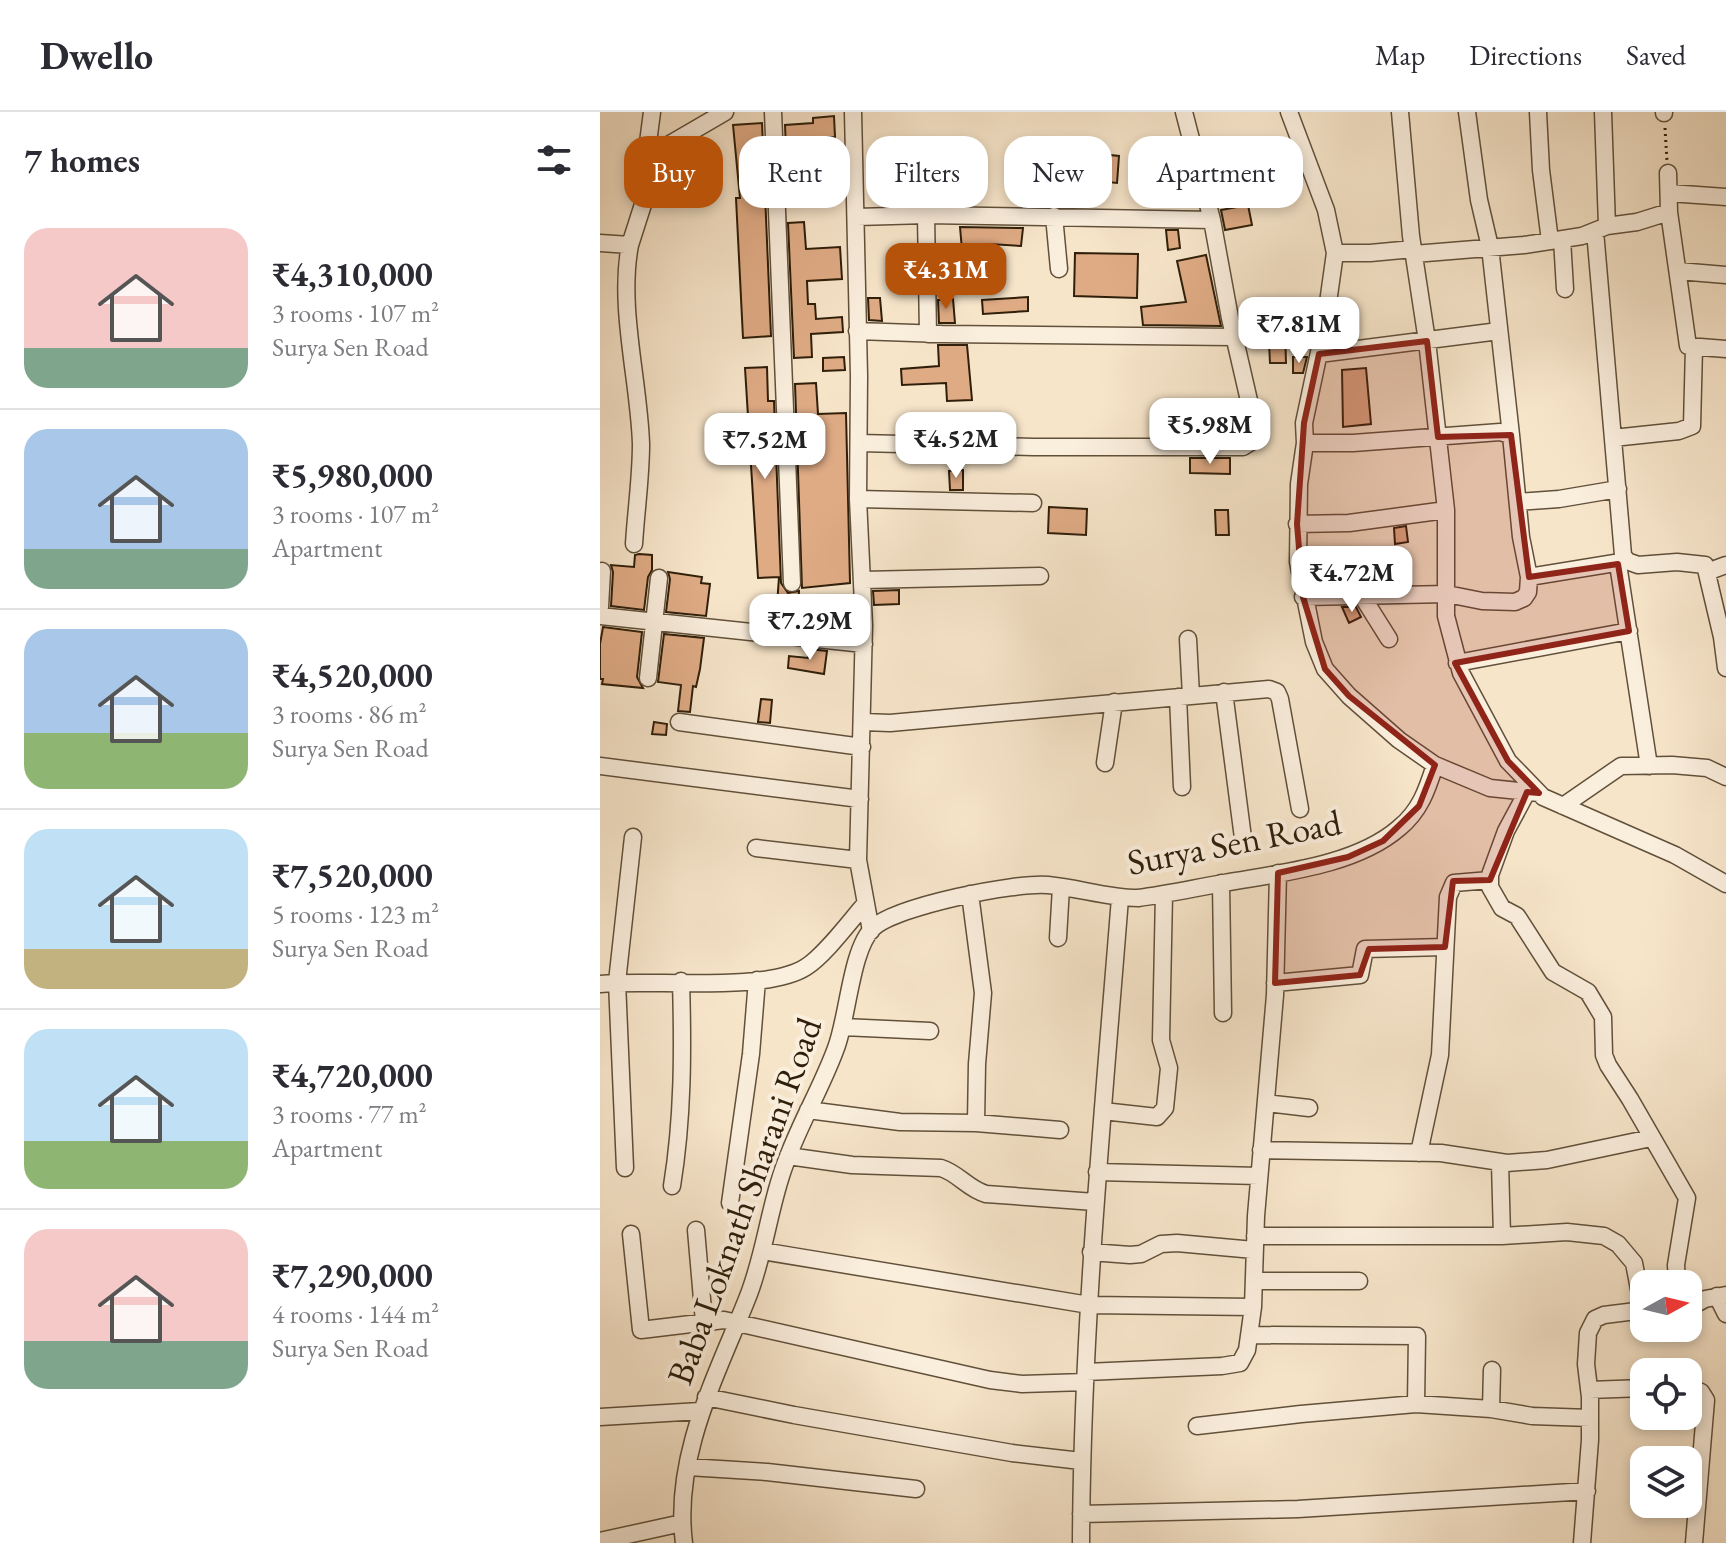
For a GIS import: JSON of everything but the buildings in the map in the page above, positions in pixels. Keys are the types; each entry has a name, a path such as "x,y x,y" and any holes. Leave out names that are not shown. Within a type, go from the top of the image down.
{"street":[{"path":"649,136 652,112"},
{"path":"684,136 725,112"},
{"path":"773,112 792,583"},
{"path":"853,112 853,181 857,217 858,499 864,625 858,860 871,931"},
{"path":"859,443 1243,447 1251,442 1253,418 1212,220 1184,112"},
{"path":"1289,112 1326,210 1335,253 1304,423 1297,524 1303,597 1314,642 1325,669 1349,696 1399,740 1435,765 1490,788 1533,792 1675,855 1726,884"},
{"path":"1400,112 1446,510 1446,616 1457,663 1508,761 1533,792"},
{"path":"1303,597 1447,594 1482,601 1515,602 1528,592 1529,577 1521,537 1490,247 1479,200 1467,112"},
{"path":"1538,112 1541,170 1565,289"},
{"path":"1603,112 1601,229 1613,438 1629,631 1649,766"},
{"path":"1668,173 1669,212 1688,346 1726,349"},
{"path":"1669,193 1726,197"},
{"path":"634,544 641,443 629,335 628,258 642,208"},
{"path":"1335,253 1414,252 1556,240 1669,212"},
{"path":"926,215 928,334"},
{"path":"857,217 1054,216 1212,220"},
{"path":"1054,216 1059,269"},
{"path":"600,243 630,245"},
{"path":"1678,271 1726,275"},
{"path":"857,331 1234,337"},
{"path":"1319,354 1499,331"},
{"path":"1613,438 1679,431 1692,426 1694,347"},
{"path":"1305,443 1353,443 1500,432 1511,435"},
{"path":"1518,502 1618,489"},
{"path":"858,499 1033,503"},
{"path":"1297,524 1349,523 1446,510"},
{"path":"1529,577 1622,563 1705,565 1724,637 1726,668"},
{"path":"1707,572 1726,565"},
{"path":"600,607 602,571"},
{"path":"863,580 1040,576"},
{"path":"648,678 659,578"},
{"path":"1362,596 1389,639"},
{"path":"600,616 864,644"},
{"path":"807,617 864,625"},
{"path":"1457,663 1629,631"},
{"path":"1182,787 1188,639"},
{"path":"863,722 890,723 1269,689 1277,692 1284,717 1300,809"},
{"path":"1224,692 1243,838"},
{"path":"1105,763 1114,702"},
{"path":"679,722 862,747"},
{"name":"Surya Sen Road","path":"871,931 911,908 970,894 1045,884 1120,898 1164,894 1348,857 1383,841 1399,829 1426,795 1435,765"},
{"path":"600,766 860,799"},
{"path":"1563,806 1621,766 1707,768 1726,777"},
{"path":"1533,792 1506,831 1490,887 1502,908 1517,916 1553,972 1588,992 1595,1000 1603,1017 1603,1045 1608,1065 1687,1198 1676,1270"},
{"path":"625,1168 608,983 633,837"},
{"path":"756,848 858,860"},
{"path":"631,1234 641,1330 724,1320 1008,1383 1240,1363 1247,1350 1253,1307 1254,1243 1275,983 1278,873"},
{"path":"1419,1153 1437,1073 1448,897 1454,883 1490,880"},
{"path":"1221,883 1223,1013"},
{"path":"1058,938 1061,887"},
{"path":"970,894 983,993 976,1123"},
{"path":"1103,1111 1157,1117 1165,1108 1169,1068 1161,1040 1164,894"},
{"path":"1081,1543 1081,1461 1091,1252 1120,898"},
{"path":"608,983 774,979 808,966 865,904"},
{"name":"Baba Loknath Sharani Road","path":"684,1543 682,1523 688,1467 703,1404 748,1297 780,1177 808,1110 821,1088 843,1027 859,949 871,931"},
{"path":"1275,983 1360,975 1365,949 1445,947"},
{"path":"730,1203 751,1054 757,980"},
{"path":"672,1186 679,1143 683,1073 681,981"},
{"path":"843,1027 930,1031"},
{"path":"1266,1103 1309,1108"},
{"path":"808,1110 900,1122 976,1123 1060,1130"},
{"path":"1261,1150 1441,1153 1500,1163 1547,1160 1651,1138"},
{"path":"788,1156 852,1165 941,1168 976,1191 986,1194 1095,1202"},
{"path":"1500,1163 1502,1236"},
{"path":"1097,1172 1259,1176"},
{"path":"696,1230 704,1322"},
{"path":"1091,1252 1141,1254 1161,1244 1177,1243 1567,1232 1604,1236 1618,1244 1637,1270"},
{"path":"762,1251 1089,1305 1253,1307"},
{"path":"1255,1281 1359,1281"},
{"path":"1702,1303 1722,1296 1726,1314"},
{"path":"1582,1543 1590,1418 1586,1353 1588,1333 1592,1323 1610,1313 1630,1311"},
{"path":"1250,1335 1417,1336 1416,1404"},
{"path":"1491,1409 1492,1370"},
{"path":"1589,1390 1630,1389"},
{"path":"1694,1543 1706,1400 1702,1394"},
{"path":"600,1417 703,1404 794,1415 1012,1453 1081,1461"},
{"path":"1197,1426 1416,1404 1491,1409 1532,1416 1590,1418"},
{"path":"688,1467 778,1473 916,1489"},
{"path":"1081,1514 1298,1509 1587,1491"},
{"path":"600,1541 682,1523"}],"path":[{"path":"1664,112 1668,173"}],"highlighted area":[{"path":"1427,341 1438,437 1511,435 1529,577 1618,564 1629,631 1455,663 1508,761 1539,793 1527,792 1490,880 1453,881 1445,947 1369,949 1360,975 1275,983 1278,873 1348,857 1383,841 1419,806 1435,765 1349,696 1325,669 1303,597 1297,524 1304,423 1319,354"}]}
